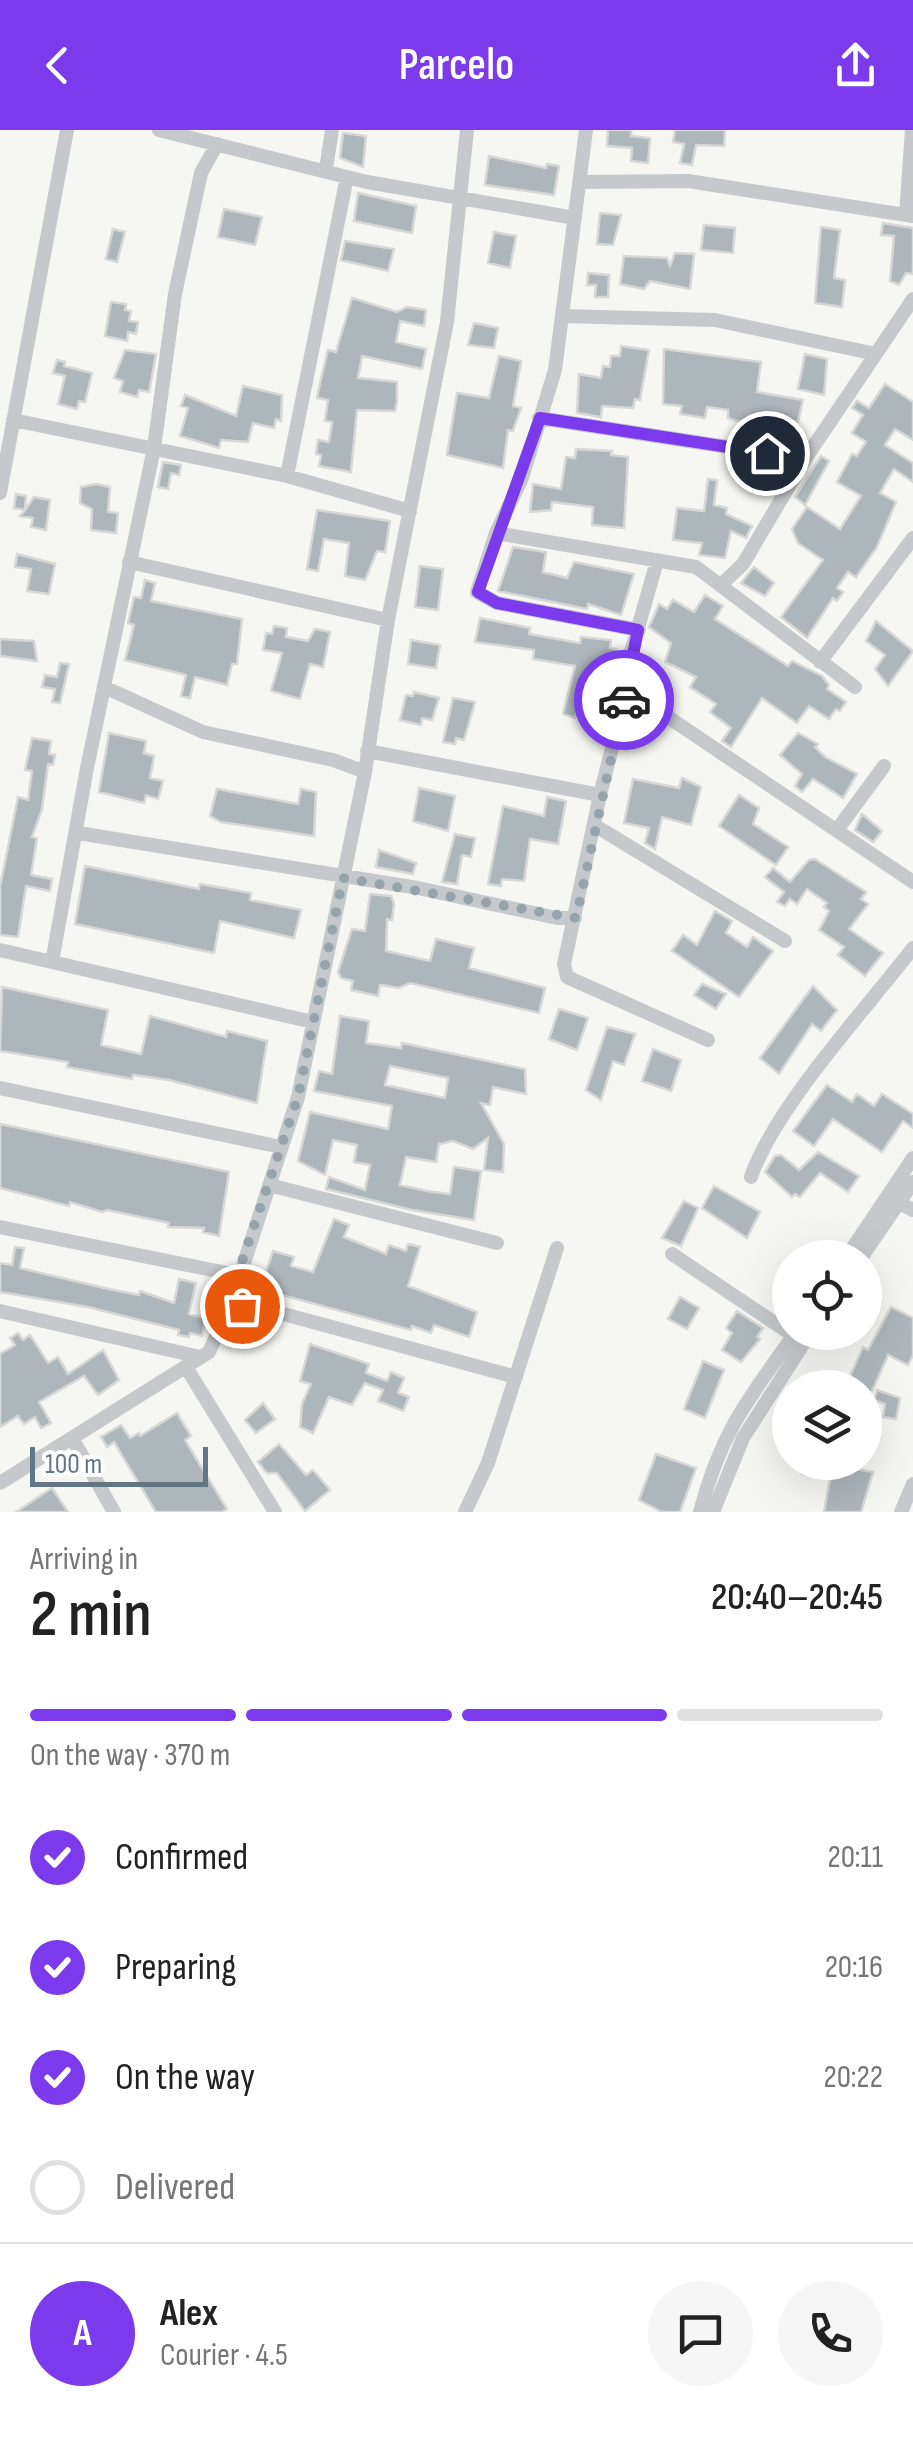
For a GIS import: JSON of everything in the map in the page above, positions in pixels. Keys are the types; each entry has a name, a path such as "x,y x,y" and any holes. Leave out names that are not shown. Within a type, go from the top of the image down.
{"street":[{"path":"0,493 66,130"},
{"path":"159,130 347,177 575,218"},
{"path":"326,169 332,130"},
{"path":"0,1483 209,1352 232,1300 298,1097 365,772 388,620 447,322 466,130"},
{"path":"586,130 554,370 522,478 496,533 478,581 478,592 484,599 638,630"},
{"path":"580,182 688,180 909,216 912,130"},
{"path":"52,962 154,448 175,294 201,173 217,144"},
{"path":"287,476 347,177"},
{"path":"722,584 742,564 805,458 913,299"},
{"path":"562,316 715,320 876,354"},
{"path":"540,418 805,458"},
{"path":"14,420 287,476 410,511"},
{"path":"496,533 696,566 855,687"},
{"path":"820,662 910,549"},
{"path":"657,561 564,964 567,977 708,1040"},
{"path":"130,562 388,620"},
{"path":"104,686 202,732 333,760 365,772"},
{"path":"625,697 662,714 913,882"},
{"path":"367,751 600,795"},
{"path":"837,830 884,766"},
{"path":"594,825 784,941"},
{"path":"78,833 576,918"},
{"path":"751,1177 758,1155 799,1096 913,948"},
{"path":"0,950 313,1022"},
{"path":"0,1088 281,1147"},
{"path":"858,1240 913,1158"},
{"path":"873,1240 913,1182"},
{"path":"269,1185 497,1243"},
{"path":"898,1202 913,1210"},
{"path":"0,1227 237,1276"},
{"path":"465,1512 488,1463 557,1248"},
{"path":"672,1254 772,1319"},
{"path":"232,1300 516,1377"},
{"path":"0,1311 200,1358"},
{"path":"700,1512 715,1463 740,1407 783,1350"},
{"path":"713,1512 743,1438 799,1350"},
{"path":"186,1367 274,1512"},
{"path":"72,1438 114,1512"},
{"path":"901,1512 913,1484"}],"building":[{"path":"608,130 631,130 631,136 650,138 648,163 631,161 632,148 607,146"},
{"path":"675,130 725,130 724,146 696,145 692,165 680,163 684,144 673,142"},
{"path":"343,133 366,136 363,167 340,158"},
{"path":"489,156 546,168 547,164 559,166 554,195 485,185"},
{"path":"358,193 416,206 412,233 354,221"},
{"path":"224,209 262,217 255,245 218,237"},
{"path":"600,213 621,215 613,245 597,244"},
{"path":"883,223 913,228 913,274 906,273 899,285 890,281 894,236 881,235"},
{"path":"704,225 735,228 733,253 701,250"},
{"path":"821,227 840,230 834,278 845,280 842,307 815,303"},
{"path":"113,229 125,232 117,262 106,259"},
{"path":"494,232 516,236 510,268 488,263"},
{"path":"345,241 394,249 388,271 341,260"},
{"path":"675,253 694,254 690,289 650,281 644,289 620,284 624,256 667,258 670,266"},
{"path":"588,273 609,275 608,297 595,297 596,285 587,285"},
{"path":"352,298 397,312 407,307 426,310 424,326 400,321 396,342 426,349 422,369 362,356 358,378 397,382 397,401 395,411 357,410 351,472 319,466 321,455 316,454 318,440 329,442 332,422 325,421 328,400 317,398 320,383 328,350 336,352"},
{"path":"111,302 126,304 125,310 131,311 129,321 138,322 136,334 128,332 127,341 105,336"},
{"path":"474,323 498,328 494,348 468,345"},
{"path":"621,346 649,350 640,400 635,399 633,408 602,406 601,417 577,413 579,374 601,378 603,366 610,367 611,356 620,356"},
{"path":"664,349 761,362 757,392 803,400 798,422 776,417 775,421 736,421 728,418 728,410 707,407 705,418 680,414 682,406 663,404"},
{"path":"125,350 156,354 149,392 139,390 137,397 120,392 123,381 114,378"},
{"path":"805,354 827,359 824,395 798,389"},
{"path":"499,356 521,361 513,406 521,408 513,431 508,430 503,468 447,455 457,393 489,398"},
{"path":"57,360 65,362 64,366 92,373 85,402 79,401 77,409 58,404 65,376 53,373"},
{"path":"885,384 913,402 913,440 895,429 885,445 913,463 913,482 894,469 880,493 896,502 877,547 856,577 848,572 837,588 843,592 837,601 833,598 807,638 781,617 823,560 798,543 792,529 807,507 840,529 861,496 837,482 852,454 857,456 866,442 852,433 863,415 852,408 857,401 869,408"},
{"path":"243,386 282,395 281,421 276,419 274,428 253,423 248,442 221,440 219,448 180,436 188,408 181,406 185,395 236,416"},
{"path":"576,449 612,451 611,455 628,457 624,528 592,525 593,507 552,502 551,510 530,512 533,484 561,489 566,457 575,458"},
{"path":"821,456 829,461 805,505 795,497"},
{"path":"163,462 181,465 179,475 171,473 168,489 158,487"},
{"path":"708,479 717,480 714,505 727,508 726,514 752,526 746,538 731,531 725,558 699,555 702,543 673,540 677,508 704,511"},
{"path":"81,487 110,487 108,512 118,513 116,533 91,530 92,509 80,503"},
{"path":"16,494 26,496 25,510 14,508"},
{"path":"34,497 50,500 46,530 31,527 33,518 20,516"},
{"path":"317,510 390,521 385,552 377,551 365,580 345,576 349,543 324,539 318,571 307,569"},
{"path":"513,547 546,552 543,572 567,578 574,562 634,574 621,615 588,604 587,609 498,591"},
{"path":"17,554 55,564 49,594 27,591 31,569 15,567"},
{"path":"420,566 443,569 438,610 415,607"},
{"path":"754,567 774,583 765,596 741,583"},
{"path":"145,580 155,583 151,601 242,619 237,664 232,664 227,685 195,677 190,698 181,696 186,675 125,660 134,625 128,623 134,597 141,598"},
{"path":"705,595 723,606 715,619 788,666 792,661 822,676 829,685 827,689 846,702 840,711 836,709 829,719 809,706 797,723 762,698 731,747 722,741 731,728 710,712 716,704 690,687 696,677 665,662 671,643 649,627 659,604 667,609 673,600 694,612"},
{"path":"480,618 530,628 529,634 580,643 581,637 611,640 610,648 616,649 611,672 588,667 575,718 563,714 575,666 533,659 534,650 475,642"},
{"path":"876,621 913,651 888,686 875,669 885,655 866,641"},
{"path":"274,626 287,628 286,637 308,641 315,629 330,632 323,667 310,664 300,699 271,691 282,653 263,650 266,633 272,634"},
{"path":"0,639 34,641 37,661 0,656"},
{"path":"411,640 440,645 436,668 408,664"},
{"path":"60,663 69,664 60,703 52,702 55,689 42,687 45,675 57,677"},
{"path":"414,692 439,698 432,720 422,718 421,725 400,720 406,695 413,696"},
{"path":"453,698 475,702 464,740 456,738 455,744 443,742"},
{"path":"109,733 146,741 144,753 154,756 150,778 163,781 158,799 146,795 144,803 99,792"},
{"path":"798,733 818,744 815,747 825,757 857,774 843,798 813,779 802,792 795,786 802,774 780,755"},
{"path":"32,738 51,741 49,754 55,755 53,765 48,764 42,809 32,837 37,838 31,875 52,879 50,891 26,886 18,937 0,935 0,887 18,797 28,800 32,771 25,770"},
{"path":"682,778 701,787 691,825 662,817 655,849 645,843 649,828 624,823 633,779 679,788"},
{"path":"419,788 455,796 448,831 413,821"},
{"path":"217,789 298,804 301,789 316,792 314,836 221,822 210,816"},
{"path":"739,795 759,808 753,824 788,847 776,865 719,826"},
{"path":"547,797 566,801 558,844 530,839 524,881 502,879 501,886 488,884 503,806 544,816"},
{"path":"862,814 882,831 873,842 855,830"},
{"path":"455,834 475,838 471,857 462,855 457,884 442,882"},
{"path":"379,850 416,863 413,874 376,867"},
{"path":"815,859 866,892 861,899 868,904 849,929 883,953 865,976 838,955 844,947 819,930 829,911 824,907 827,903 807,889 797,904 790,899 785,906 777,902 784,892 765,877 773,868 790,882 809,860"},
{"path":"85,866 199,889 200,884 251,893 250,900 301,910 294,938 220,921 214,953 75,924"},
{"path":"370,894 391,896 394,904 392,920 387,919 386,951 430,961 436,939 474,948 469,968 545,988 539,1013 410,983 399,988 380,985 378,996 351,990 353,981 341,978 338,972 352,929 365,931"},
{"path":"715,911 732,921 726,933 747,947 753,937 773,951 739,997 672,951 683,935 697,945"},
{"path":"702,984 726,994 716,1009 694,995"},
{"path":"813,986 837,1010 821,1031 812,1024 779,1074 760,1058"},
{"path":"2,987 108,1010 101,1045 141,1054 150,1016 226,1037 227,1031 267,1041 257,1103 169,1080 133,1075 132,1079 67,1067 68,1062 0,1051"},
{"path":"559,1009 588,1018 577,1050 549,1039"},
{"path":"340,1016 369,1021 366,1043 401,1048 402,1043 525,1069 526,1094 493,1087 490,1105 481,1103 504,1144 503,1172 484,1170 488,1138 473,1149 453,1141 439,1144 436,1162 406,1157 400,1185 427,1191 450,1194 454,1167 481,1171 474,1220 326,1189 329,1177 365,1190 370,1165 354,1162 357,1145 333,1140 325,1175 298,1161 310,1112 388,1129 392,1106 314,1091 319,1071 332,1074","holes":["390,1066 448,1078 445,1098 385,1085"]},
{"path":"607,1027 635,1034 624,1065 613,1061 601,1100 586,1090"},
{"path":"653,1049 681,1060 671,1091 642,1081"},
{"path":"827,1085 852,1102 857,1094 874,1106 882,1094 913,1114 913,1128 903,1121 882,1152 833,1119 814,1146 793,1131"},
{"path":"0,1124 229,1172 219,1236 203,1232 204,1228 168,1227 169,1223 102,1212 70,1202 69,1206 0,1188"},
{"path":"818,1152 859,1176 848,1192 820,1173 800,1197 792,1197 765,1172 775,1156 781,1155 799,1170"},
{"path":"714,1186 760,1212 747,1238 702,1208"},
{"path":"684,1201 698,1208 681,1246 662,1238"},
{"path":"334,1219 349,1225 344,1237 386,1254 389,1245 406,1251 408,1244 420,1247 408,1286 477,1312 469,1337 434,1325 431,1333 412,1326 411,1330 282,1295 281,1302 258,1296 273,1251 294,1257 291,1266 313,1272"},
{"path":"15,1247 24,1248 20,1268 139,1295 140,1291 174,1303 179,1279 196,1283 189,1314 206,1318 202,1336 178,1335 179,1330 88,1307 0,1292 0,1263 12,1265"},
{"path":"680,1297 699,1308 687,1329 668,1319"},
{"path":"891,1307 913,1318 913,1355 908,1365 888,1355 881,1370 853,1370 862,1350 882,1350 882,1324"},
{"path":"737,1311 763,1328 757,1337 760,1339 741,1362 722,1350 732,1333 726,1328"},
{"path":"18,1333 23,1340 30,1335 48,1363 58,1357 68,1374 103,1350 119,1380 98,1395 84,1376 39,1402 51,1423 41,1428 35,1417 24,1424 18,1416 0,1427 0,1354 15,1345 10,1338"},
{"path":"310,1344 369,1364 366,1373 387,1381 391,1372 404,1378 398,1393 409,1397 403,1411 378,1401 383,1390 365,1383 352,1405 329,1397 313,1433 300,1427 302,1404 311,1384 300,1381"},
{"path":"703,1361 724,1370 705,1418 684,1409"},
{"path":"882,1392 900,1398 896,1419 883,1417"},
{"path":"263,1403 275,1419 256,1433 245,1420"},
{"path":"177,1413 191,1436 185,1440 227,1509 221,1512 156,1512 114,1442 107,1447 101,1437 121,1425 130,1438 139,1433 140,1436"},
{"path":"279,1444 306,1475 313,1470 330,1490 305,1511 277,1473 267,1473 258,1462"},
{"path":"656,1454 696,1468 680,1512 662,1512 639,1500"},
{"path":"830,1480 871,1480 861,1512 824,1512"},
{"path":"52,1488 68,1512 16,1512"}],"way so far":[{"path":"242,1306 232,1300 237,1276 298,1097 343,878 418,888 557,918 576,918 600,795 624,700"}],"route":[{"path":"624,700 638,630 497,603 484,599 478,592 478,581 522,478 540,418 767,453"}]}
